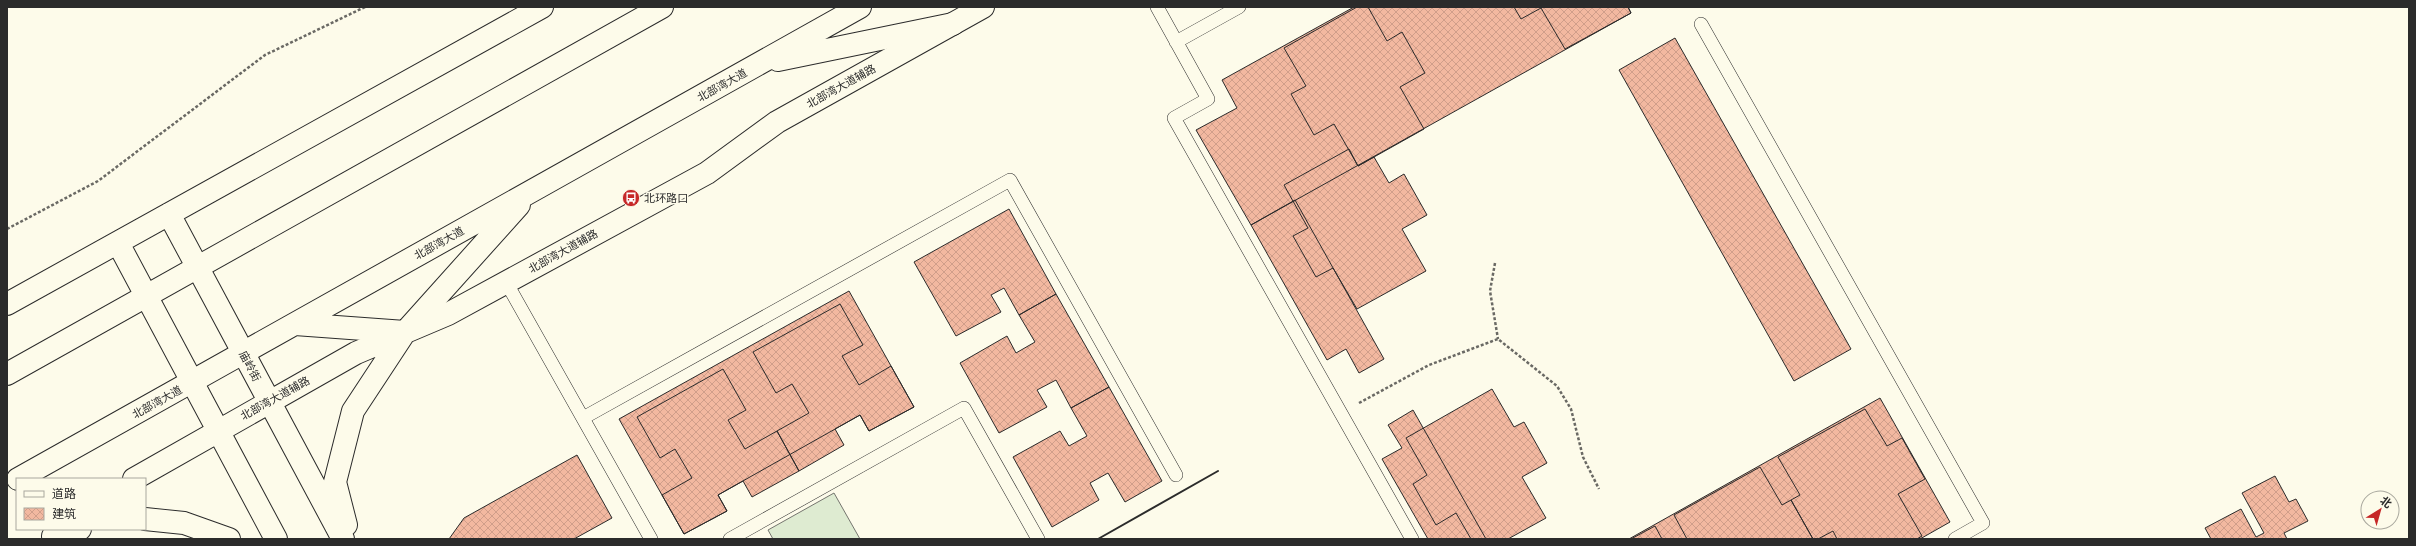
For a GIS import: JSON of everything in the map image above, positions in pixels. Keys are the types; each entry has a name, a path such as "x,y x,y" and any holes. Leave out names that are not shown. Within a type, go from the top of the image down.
{"main road":[{"path":"7,304 542,7"},
{"path":"7,374 662,7"},
{"name":"北部湾大道","path":"20,478 860,7"},
{"name":"北部湾大道辅路","path":"136,478 356,353 448,314 706,173 777,122 983,7"},
{"path":"757,64 953,24"},
{"path":"351,539 341,512 335,482 353,411 405,332 530,192"},
{"name":"庙岭街","path":"169,214 343,539"},
{"path":"118,243 276,539"},
{"path":"295,324 405,332"},
{"name":"北部湾大道","path":"7,485 16,480"},
{"path":"146,519 184,523 229,539"},
{"path":"55,535 76,530"}],"lane":[{"path":"1156,7 1208,99 1174,118 1412,539"},
{"path":"1176,42 1239,7"},
{"path":"1701,24 1983,523 1955,539"},
{"path":"583,418 1010,180 1176,475"},
{"path":"506,282 651,539"},
{"path":"730,539 964,408 1038,539"}],"path":[{"path":"7,229 98,181 265,55 365,7"},
{"path":"1495,263 1490,291 1498,339 1557,386 1571,409 1583,457 1598,489"},
{"path":"1341,413 1429,365 1498,339"}],"green space":[{"path":"834,493 860,539 773,539 768,530"}],"building":[{"path":"1354,7 1628,7 1631,13 1251,225 1196,130 1237,108 1222,80"},
{"path":"1357,7 1368,7 1387,41 1402,32 1425,73 1400,87 1424,129 1358,166 1334,124 1314,135 1291,94 1306,86 1284,48"},
{"path":"1514,7 1628,7 1631,13 1565,49 1541,8 1521,19"},
{"path":"1675,38 1851,349 1794,381 1619,70"},
{"path":"1349,149 1358,166 1374,157 1389,183 1404,174 1427,215 1402,229 1426,271 1357,309 1333,268 1316,277 1293,236 1308,228 1284,185"},
{"path":"1295,200 1384,359 1359,373 1346,349 1327,360 1251,225"},
{"path":"1009,209 1056,294 1019,315 1004,288 991,295 1001,312 956,336 914,262"},
{"path":"849,291 914,407 869,431 860,415 718,495 727,511 684,534 619,419"},
{"path":"1056,294 1109,387 1071,408 1056,380 1037,390 1047,407 999,433 960,363 1007,336 1016,353 1035,342 1019,315"},
{"path":"840,304 863,345 842,356 859,385 891,366 914,407 869,431 860,415 835,429 844,445 799,471 777,431 809,413 792,384 776,393 753,352"},
{"path":"723,369 746,410 728,420 745,449 777,431 799,471 752,497 743,481 718,495 727,511 684,534 662,495 692,478 675,449 660,458 637,417"},
{"path":"1109,387 1162,481 1125,502 1108,473 1090,483 1099,500 1052,527 1013,457 1060,431 1069,446 1087,436 1071,408"},
{"path":"1492,389 1514,427 1524,422 1547,463 1522,477 1546,518 1508,539 1471,539 1456,513 1436,525 1413,484 1427,475 1406,438"},
{"path":"1880,398 1950,522 1920,539 1629,539"},
{"path":"1865,409 1887,446 1902,438 1925,479 1898,494 1922,536 1917,539 1837,539 1833,531 1818,539 1813,539 1791,500 1800,495 1778,457"},
{"path":"1413,410 1486,539 1428,539 1382,459 1402,448 1388,425"},
{"path":"577,455 612,518 574,539 449,539 464,518"},
{"path":"1760,467 1782,505 1791,500 1813,539 1687,539 1674,515"},
{"path":"2275,476 2289,502 2296,499 2308,521 2284,533 2287,539 2211,539 2205,528 2241,509 2256,537 2264,533 2242,493"},
{"path":"1655,526 1662,539 1631,539"}],"wall":[{"path":"1098,539 1218,471"}],"place":[{"name":"北环路口","path":"631,198"}]}
